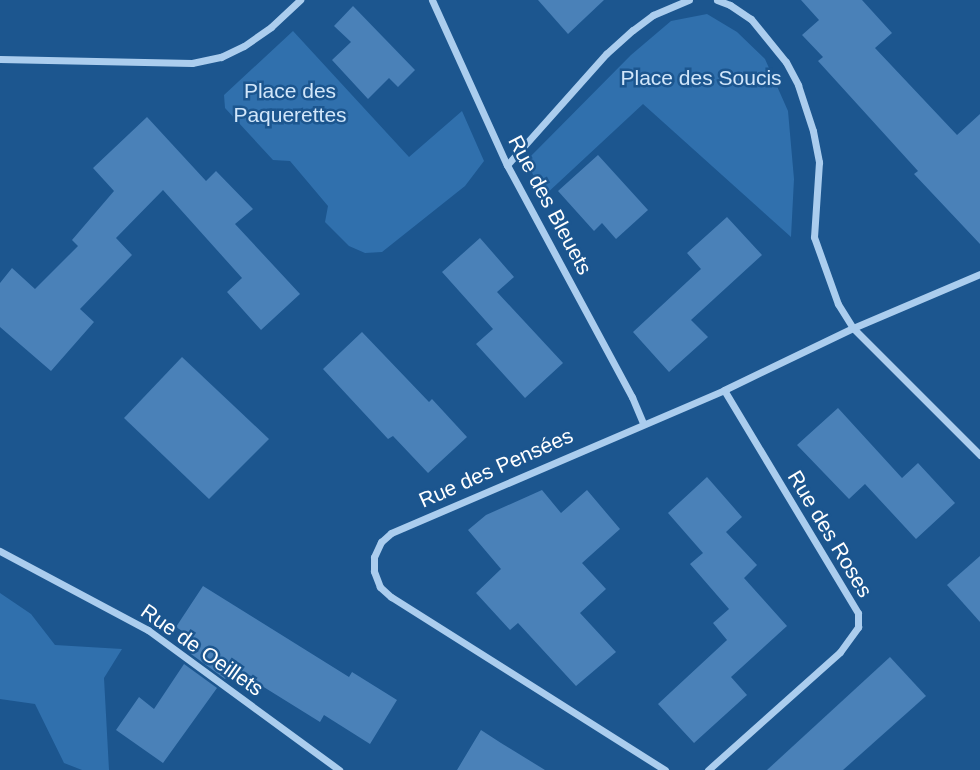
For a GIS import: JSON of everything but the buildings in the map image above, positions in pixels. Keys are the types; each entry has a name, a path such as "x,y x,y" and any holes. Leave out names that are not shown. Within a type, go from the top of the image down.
{"street":[{"path":"0,59 192,63 221,57 244,46 271,27 300,0"},
{"name":"Rue des Bleuets","path":"432,0 507,165 632,397 643,423"},
{"path":"507,165 606,54 653,15 690,0"},
{"path":"717,0 751,19 786,62 798,85 813,131 819,162 814,237 838,304 853,328 980,455"},
{"name":"Rue des Pensées","path":"665,770 391,597 380,587 374,571 374,557 381,542 391,533 724,390 853,328 980,274"},
{"name":"Rue des Roses","path":"708,770 840,652 858,627 858,612 724,390"},
{"name":"Rue de Oeillets","path":"0,551 148,630 339,770"}],"green space":[{"name":"Place des Soucis","path":"707,14 737,32 765,59 788,111 794,179 791,237 643,104 544,196 526,161 631,55 671,21"},
{"name":"Place des Paquerettes","path":"293,31 409,157 462,111 484,161 465,186 382,252 365,253 349,246 325,222 328,206 290,161 273,160 225,108 224,95"},
{"path":"0,593 31,614 55,645 122,649 104,678 109,770 82,770 64,763 35,704 0,699"}]}
